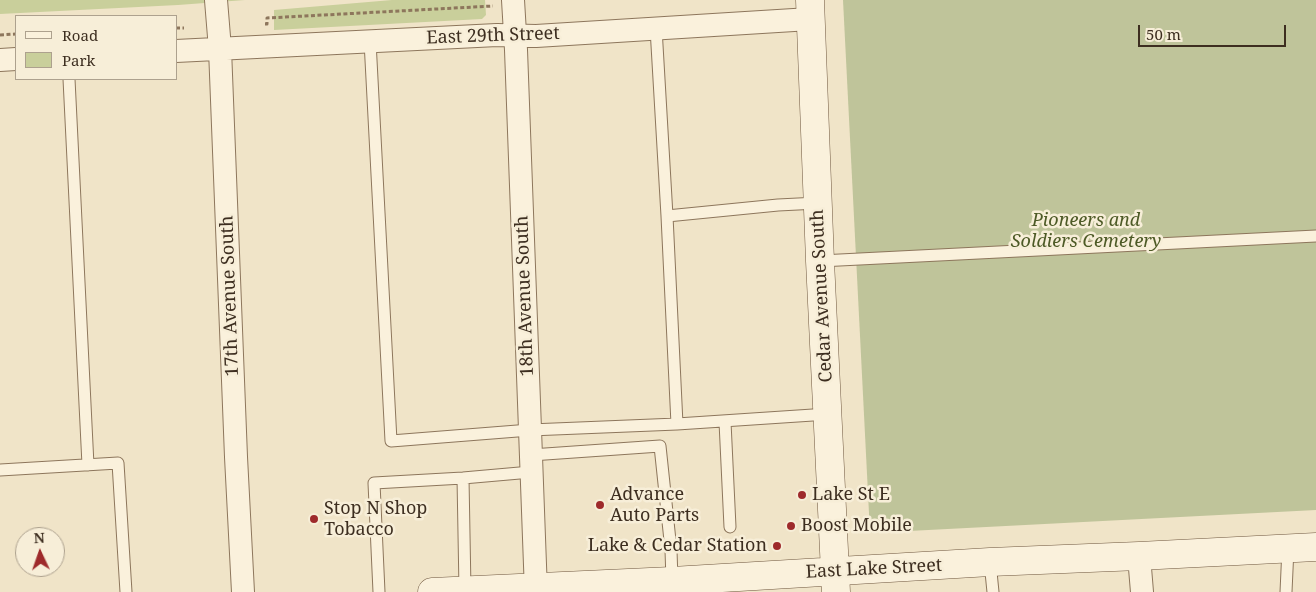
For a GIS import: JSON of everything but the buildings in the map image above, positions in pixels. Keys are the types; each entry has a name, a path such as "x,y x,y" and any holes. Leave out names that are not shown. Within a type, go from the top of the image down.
{"main road":[{"name":"Cedar Avenue South","path":"810,9 835,581"},
{"name":"East Lake Street","path":"432,592 835,581 990,562 1316,546"}],"street":[{"name":"18th Avenue South","path":"504,3 515,36 535,589"},
{"name":"17th Avenue South","path":"217,6 243,592"},
{"name":"East 29th Street","path":"178,51 497,35 536,36 656,28 810,9"},
{"path":"0,60 15,59"},
{"path":"1138,556 1142,592"}],"lane":[{"path":"656,28 677,424"},
{"path":"370,41 391,441 530,430 725,422 828,414"},
{"path":"69,80 88,465"},
{"path":"667,216 818,203"},
{"path":"820,261 1316,236"},
{"path":"725,422 730,527"},
{"path":"379,592 374,482 463,478 531,463 660,446 672,550 680,585"},
{"path":"0,470 118,464 126,592"},
{"path":"463,478 465,590"},
{"path":"1286,592 1288,548"},
{"path":"990,562 993,592"}],"path":[{"path":"258,24 267,24 267,18 504,3"},
{"path":"0,35 15,34"}],"green space":[{"path":"0,0 245,0 0,14"},
{"path":"392,0 485,0 486,15 482,19 274,30 274,10"},
{"name":"Pioneers and Soldiers Cemetery","path":"843,0 1316,0 1316,510 870,533"}],"place":[{"name":"Lake St E","path":"802,495"},
{"name":"Advance Auto Parts","path":"600,505"},
{"name":"Stop N Shop Tobacco","path":"314,519"},
{"name":"Boost Mobile","path":"791,526"},
{"name":"Lake & Cedar Station","path":"777,546"}]}
